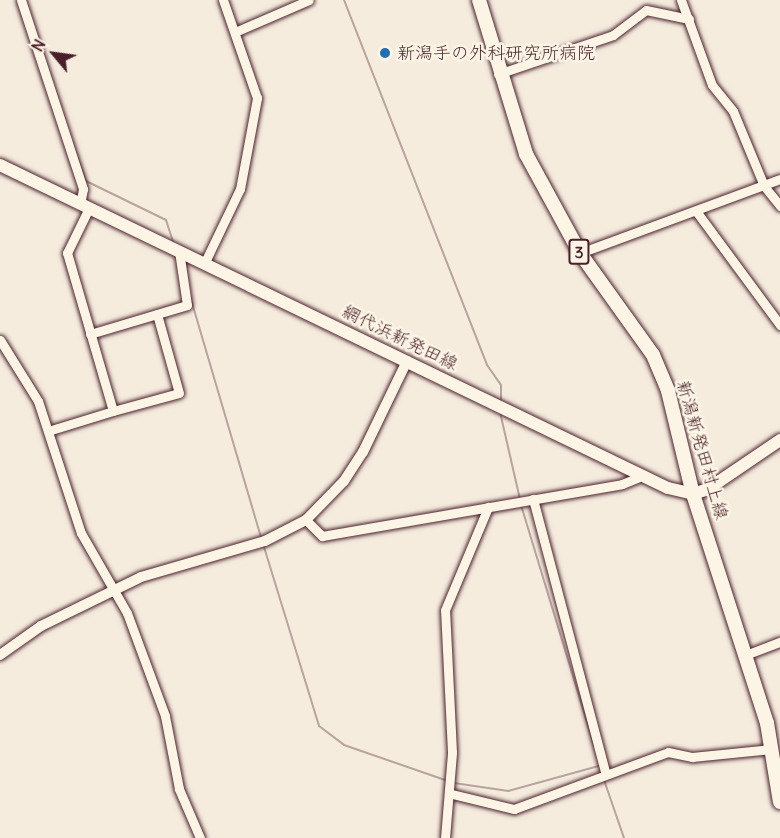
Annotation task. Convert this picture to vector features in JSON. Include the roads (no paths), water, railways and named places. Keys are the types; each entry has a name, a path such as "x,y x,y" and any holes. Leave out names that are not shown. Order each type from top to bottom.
{"main road":[{"name":"新潟新発田村上線","path":"478,0 498,74 526,154 580,253 653,355 668,391 693,494 748,654 772,749 780,802"},
{"name":"網代浜新発田線","path":"0,165 407,361 639,477 693,494"},
{"path":"693,494 780,440"}],"street":[{"path":"21,0 83,189 85,206 67,253 113,411"},
{"path":"204,264 240,189 256,108 237,31 223,0"},
{"path":"237,31 309,0"},
{"path":"681,0 712,85 733,111 764,186 780,206"},
{"path":"498,74 613,34 646,10 689,19"},
{"path":"580,253 780,179"},
{"path":"696,211 780,325"},
{"path":"90,334 189,303 179,251"},
{"path":"48,431 179,393 156,314"},
{"path":"0,340 38,401 81,533 117,587 159,698 179,789 200,838"},
{"path":"0,655 117,587 172,566 265,542 306,520 344,481 363,452 407,361"},
{"path":"306,520 321,536 533,500 639,477"},
{"path":"533,500 605,772"},
{"path":"444,838 452,794 445,610 488,507"},
{"path":"748,654 780,642"},
{"path":"452,794 514,809 605,772 668,752 692,757 772,749"}],"waterway":[{"path":"344,0 487,365 501,385 501,403"},
{"path":"72,142 86,181 166,220 174,245"},
{"path":"190,296 261,538"},
{"path":"500,412 520,499"},
{"path":"521,505 594,746"},
{"path":"264,547 319,726 344,745 448,781"},
{"path":"454,783 508,791 599,766"},
{"path":"603,777 624,838"}],"place":[{"name":"新潟手の外科研究所病院","path":"385,53"}]}
